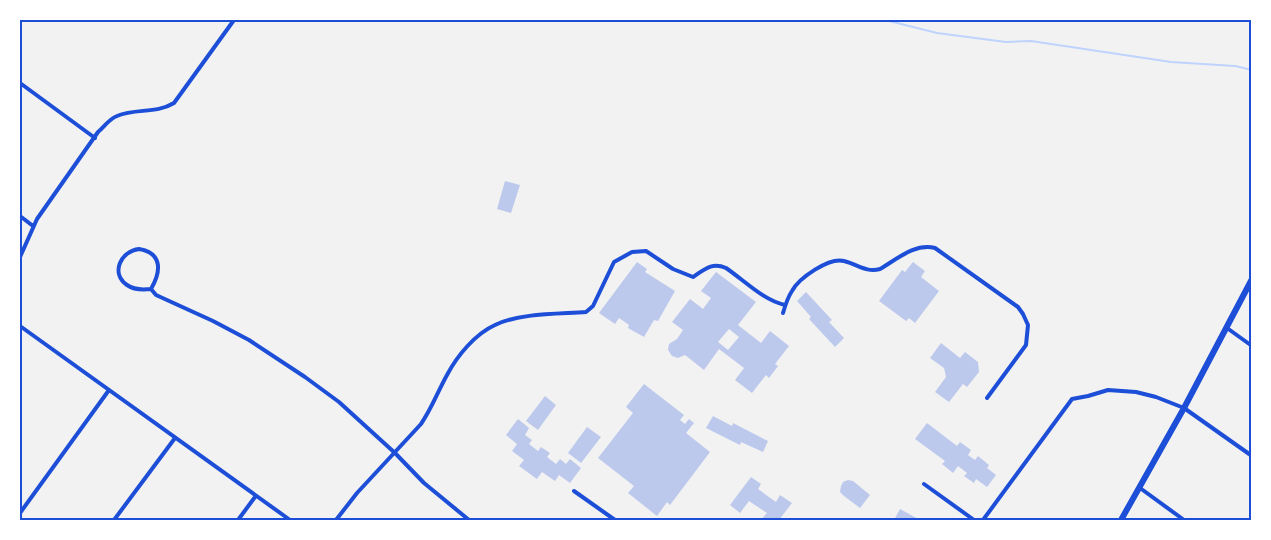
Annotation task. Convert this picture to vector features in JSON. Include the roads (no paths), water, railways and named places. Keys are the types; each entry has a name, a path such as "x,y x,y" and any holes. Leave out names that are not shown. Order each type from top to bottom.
{"main road":[{"path":"1121,520 1184,408 1251,279"}],"street":[{"path":"20,257 33,226 107,123 116,116 166,108 174,103 234,20"},
{"path":"20,83 95,138"},
{"path":"20,216 33,226"},
{"path":"783,313 792,290 806,277 831,262 841,260 874,271 919,247 935,248 1018,307 1028,326 1026,345 987,398"},
{"path":"144,250 152,254 156,260 158,276 151,289 128,286 121,278 120,263 129,251 144,250"},
{"path":"336,520 357,493 428,414 447,374 475,339 495,325 512,319 586,312 593,306 614,262 632,252 646,251 673,269 693,277 715,265 720,265 776,303 785,305"},
{"path":"151,289 156,295 249,340 339,402 424,483 469,520"},
{"path":"20,326 290,520"},
{"path":"1226,327 1251,346"},
{"path":"20,513 109,390"},
{"path":"983,520 1072,399 1108,390 1136,392 1184,408 1251,456"},
{"path":"114,520 175,438"},
{"path":"924,484 974,520"},
{"path":"1140,488 1184,520"},
{"path":"574,491 615,520"},
{"path":"238,520 255,497"}],"waterway":[{"path":"885,20 937,33 1006,42 1031,41 1171,62 1235,66 1252,70"}]}
